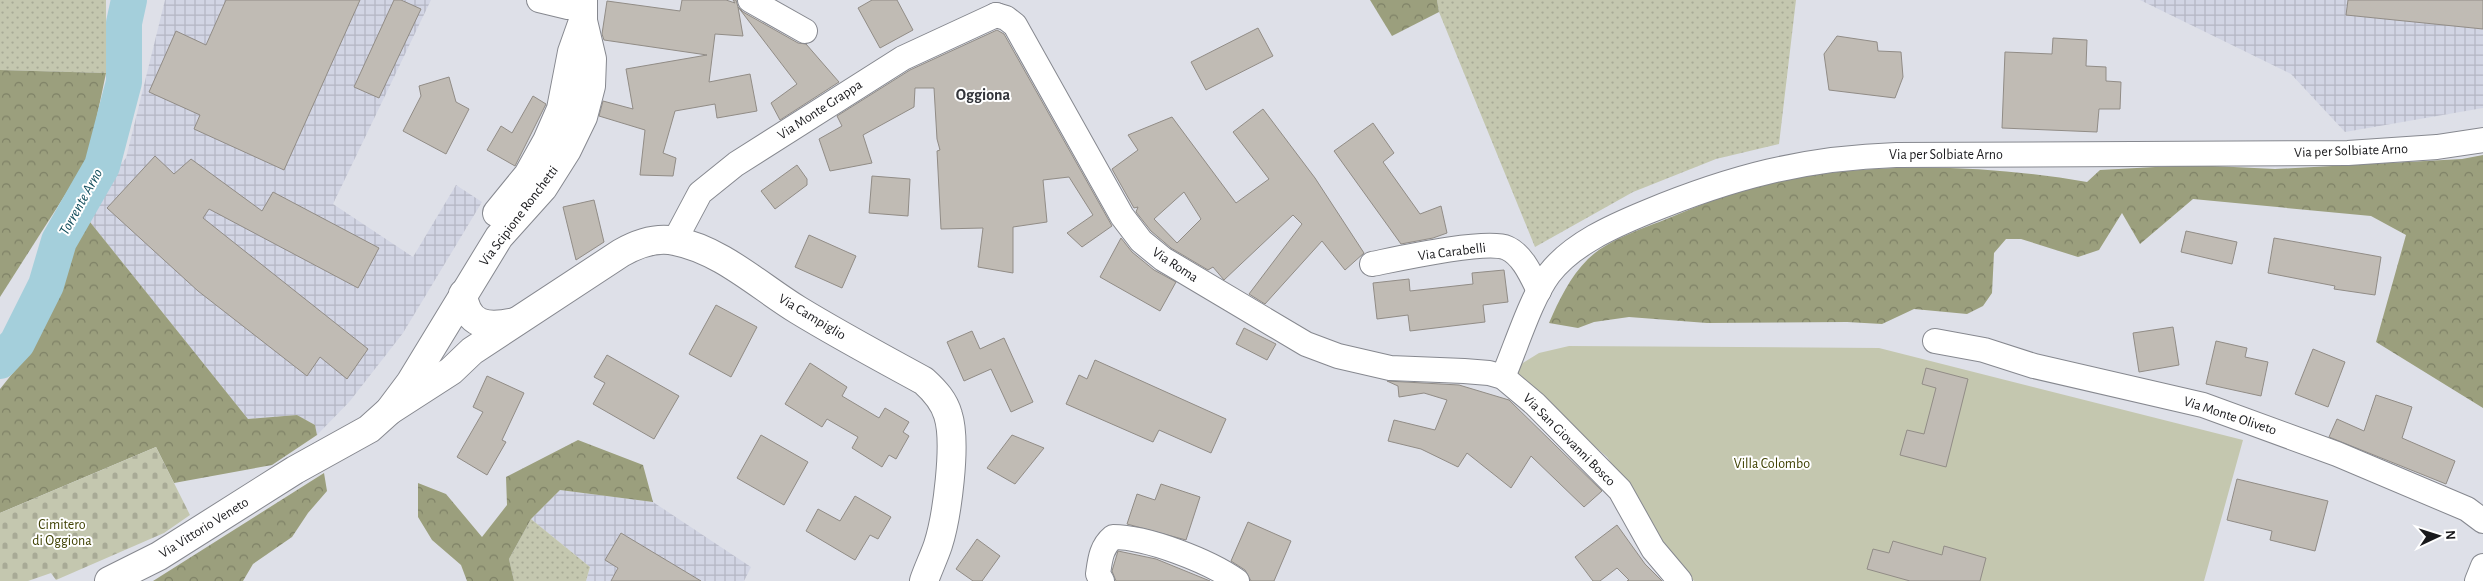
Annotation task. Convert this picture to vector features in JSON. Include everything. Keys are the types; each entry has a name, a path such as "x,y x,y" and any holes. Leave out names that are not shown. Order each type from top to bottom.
{"street":[{"path":"539,0 583,10"},
{"path":"750,0 805,31"},
{"name":"Via Monte Grappa","path":"675,240 700,193 736,164 903,58 995,8"},
{"name":"Via Roma","path":"995,8 1015,25 1122,216 1141,241 1156,253 1306,344 1338,356 1390,368 1489,373 1502,377"},
{"name":"Via Scipione Ronchetti","path":"426,341 463,294 500,237 543,188 567,150 583,116 591,86 592,59 583,10"},
{"name":"Via Scipione Ronchetti","path":"426,341 485,227 528,175 547,141 562,109 572,52 583,10"},
{"name":"Via per Solbiate Arno","path":"1502,377 1539,291 1549,274 1562,259 1604,231 1631,218 1740,177 1815,161 1896,155 2348,153 2437,147 2483,140"},
{"name":"Via Campiglio","path":"389,411 451,371 472,351 515,322 638,244 656,240 675,240 710,252 797,310 924,381 939,395 948,414 952,434 952,454 938,544 924,581"},
{"name":"Via Carabelli","path":"1372,264 1478,246 1507,248 1526,265 1539,291"},
{"name":"Via Campiglio","path":"463,294 465,307 470,317 488,325 498,326 515,322"},
{"path":"426,341 445,350 472,351"},
{"name":"Via Vittorio Veneto","path":"109,581 159,556 296,470 369,429 389,411 426,341"},
{"name":"Via Vittorio Veneto","path":"296,470 375,398 426,341"},
{"name":"Via Monte Oliveto","path":"1935,341 1984,350 2034,366 2203,405 2337,454 2467,509 2483,521"},
{"name":"Via San Giovanni Bosco","path":"1502,377 1535,404 1620,490 1653,549 1680,581"},
{"path":"1102,581 1098,574 1100,556 1105,546 1113,537 1135,538 1219,568 1237,581"},
{"path":"2477,581 2483,566"}],"shaded area":[{"path":"165,0 431,0 333,204 413,257 456,185 482,202 403,333 350,401 317,435 315,425 297,415 248,419 82,212 126,158"},
{"path":"2140,0 2483,0 2483,108 2345,132 2291,74"},
{"path":"560,490 653,502 751,567 744,581 586,581 590,567 531,519"}],"green space":[{"path":"0,0 106,0 106,73 0,70"},
{"path":"1370,0 1437,0 1439,12 1392,36"},
{"path":"1437,0 1796,0 1779,144 1716,159 1633,192 1535,247 1439,12"},
{"path":"0,70 106,73 88,159 0,297"},
{"path":"2483,155 2483,408 2376,342 2406,235 2371,216 2193,199 2140,244 2122,213 2099,250 2078,257 2021,239 2006,239 1994,253 1992,293 1983,306 1967,314 1914,309 1882,324 1847,322 1707,323 1629,317 1594,322 1578,328 1549,323 1570,281 1596,252 1616,240 1711,201 1739,191 1783,180 1859,170 1935,168 2011,172 2087,182 2100,170 2192,165 2275,169 2462,159"},
{"path":"82,212 248,419 297,415 315,425 317,435 272,465 174,483 156,447 0,513 0,389 16,369 57,294"},
{"name":"Villa Colombo","path":"1569,346 1879,348 2243,440 2204,581 1694,581 1664,550 1640,506 1607,457 1522,383 1516,367 1539,353"},
{"path":"578,440 643,465 653,502 560,490 531,519 509,559 514,581 467,581 461,565 432,540 418,517 418,483 446,494 482,537 507,505 506,477"},
{"name":"Cimitero di Oggiona","path":"156,447 190,515 164,533 56,580 51,573 28,581 0,581 0,513"},
{"path":"324,473 327,491 308,513 292,537 253,564 243,581 153,581"},
{"path":"531,519 590,567 586,581 514,581 509,559"}],"building":[{"path":"226,0 360,0 284,170 194,129 200,115 149,92 176,31 206,45"},
{"path":"394,0 401,0 421,9 379,98 354,87"},
{"path":"682,0 726,0 735,3 733,0 736,0 743,36 715,34 709,82 750,74 757,111 717,118 715,104 675,111 663,153 676,158 673,176 640,175 645,130 599,116 603,101 633,109 626,69 707,55 604,40 602,34 607,1 680,11"},
{"path":"872,0 897,0 913,30 880,48 858,8"},
{"path":"2348,0 2483,0 2483,29 2346,15"},
{"path":"738,7 743,12 798,43 806,44 839,82 780,120 771,103 797,84"},
{"path":"1258,28 1273,56 1206,90 1191,62"},
{"path":"997,30 1004,34 1112,226 1082,247 1067,233 1093,215 1069,177 1043,180 1047,222 1013,227 1013,273 978,267 983,228 941,229 937,151 940,150 937,139 934,88 915,88 914,107 863,135 872,163 830,171 819,139 842,126 837,116 910,70"},
{"path":"1837,36 1877,42 1878,51 1901,52 1903,77 1895,98 1829,90 1824,54"},
{"path":"2053,38 2087,40 2086,66 2106,67 2106,81 2121,82 2120,109 2099,109 2097,132 2002,128 2005,52 2052,54"},
{"path":"449,77 456,102 469,109 446,154 403,131 421,96 419,86"},
{"path":"533,96 546,104 515,166 487,150 501,126 512,133"},
{"path":"1263,109 1315,178 1364,253 1345,270 1322,241 1265,304 1249,294 1302,224 1293,215 1224,280 1213,267 1208,270 1171,248 1151,231 1136,212 1138,207 1134,208 1112,169 1138,150 1128,135 1172,117 1236,203 1269,179 1233,132","holes":["1184,192 1201,219 1177,243 1154,219"]},
{"path":"1373,123 1394,153 1383,162 1420,214 1441,206 1447,233 1433,238 1401,244 1334,151"},
{"path":"155,156 174,174 191,159 262,211 273,192 379,248 358,288 209,209 203,218 368,349 347,379 320,357 307,376 198,291 107,208"},
{"path":"797,165 807,179 807,185 775,209 761,191"},
{"path":"872,176 910,179 908,216 869,213"},
{"path":"594,200 604,242 576,260 563,207"},
{"path":"2186,231 2237,242 2232,264 2181,252"},
{"path":"809,235 856,256 842,288 795,267"},
{"path":"1121,238 1132,252 1154,270 1176,282 1160,311 1100,277"},
{"path":"2274,238 2381,257 2375,295 2334,289 2335,286 2268,273"},
{"path":"1504,270 1508,302 1483,305 1485,322 1410,331 1408,315 1377,319 1373,283 1409,279 1410,291 1473,284 1472,273"},
{"path":"716,305 757,327 731,377 689,354"},
{"path":"2173,327 2179,365 2139,372 2133,333"},
{"path":"1244,328 1276,344 1267,360 1236,344"},
{"path":"972,331 980,349 1004,338 1033,402 1011,412 991,369 964,381 947,342"},
{"path":"2216,341 2247,348 2245,357 2268,362 2261,396 2206,384"},
{"path":"2313,349 2345,362 2328,407 2295,394"},
{"path":"607,355 679,396 654,439 593,404 605,383 594,377"},
{"path":"1095,360 1226,419 1211,453 1159,430 1153,442 1066,404 1079,375 1087,379"},
{"path":"810,363 847,387 842,396 879,418 885,408 909,422 903,432 909,436 896,459 889,455 882,467 852,448 858,437 827,419 822,427 785,404"},
{"path":"1926,368 1968,379 1946,467 1900,455 1907,430 1924,434 1936,388 1922,384"},
{"path":"487,376 524,393 502,440 506,442 487,475 457,457 483,412 473,407"},
{"path":"1387,381 1459,385 1509,400 1602,491 1584,507 1531,456 1511,488 1467,453 1458,467 1421,449 1388,441 1394,420 1435,430 1447,400 1424,393 1399,397 1398,386"},
{"path":"2376,395 2412,407 2402,438 2455,461 2446,484 2329,437 2337,419 2364,431"},
{"path":"761,435 808,462 784,505 737,478"},
{"path":"1012,435 1044,448 1015,484 987,468"},
{"path":"2237,479 2328,501 2315,551 2270,540 2272,531 2227,520"},
{"path":"1161,484 1200,497 1186,540 1127,524 1137,494 1155,500"},
{"path":"855,496 891,517 878,539 870,535 855,560 806,531 818,509 840,521"},
{"path":"1248,522 1291,541 1274,581 1251,581 1245,570 1231,561"},
{"path":"1617,525 1645,564 1662,581 1627,581 1629,580 1617,568 1600,581 1593,581 1575,557"},
{"path":"621,533 701,581 611,581 618,568 605,560"},
{"path":"977,539 1000,556 982,581 973,581 956,569"},
{"path":"1893,541 1942,555 1944,546 1986,558 1980,581 1910,581 1867,569 1873,549 1889,553"},
{"path":"1118,551 1156,559 1210,581 1116,581 1112,571"}],"waterway":[{"name":"Torrente Arno","path":"0,361 17,343 46,285 59,241 102,166 124,82 124,23 129,0"}],"district":[{"name":"Oggiona","path":"983,95"}]}
